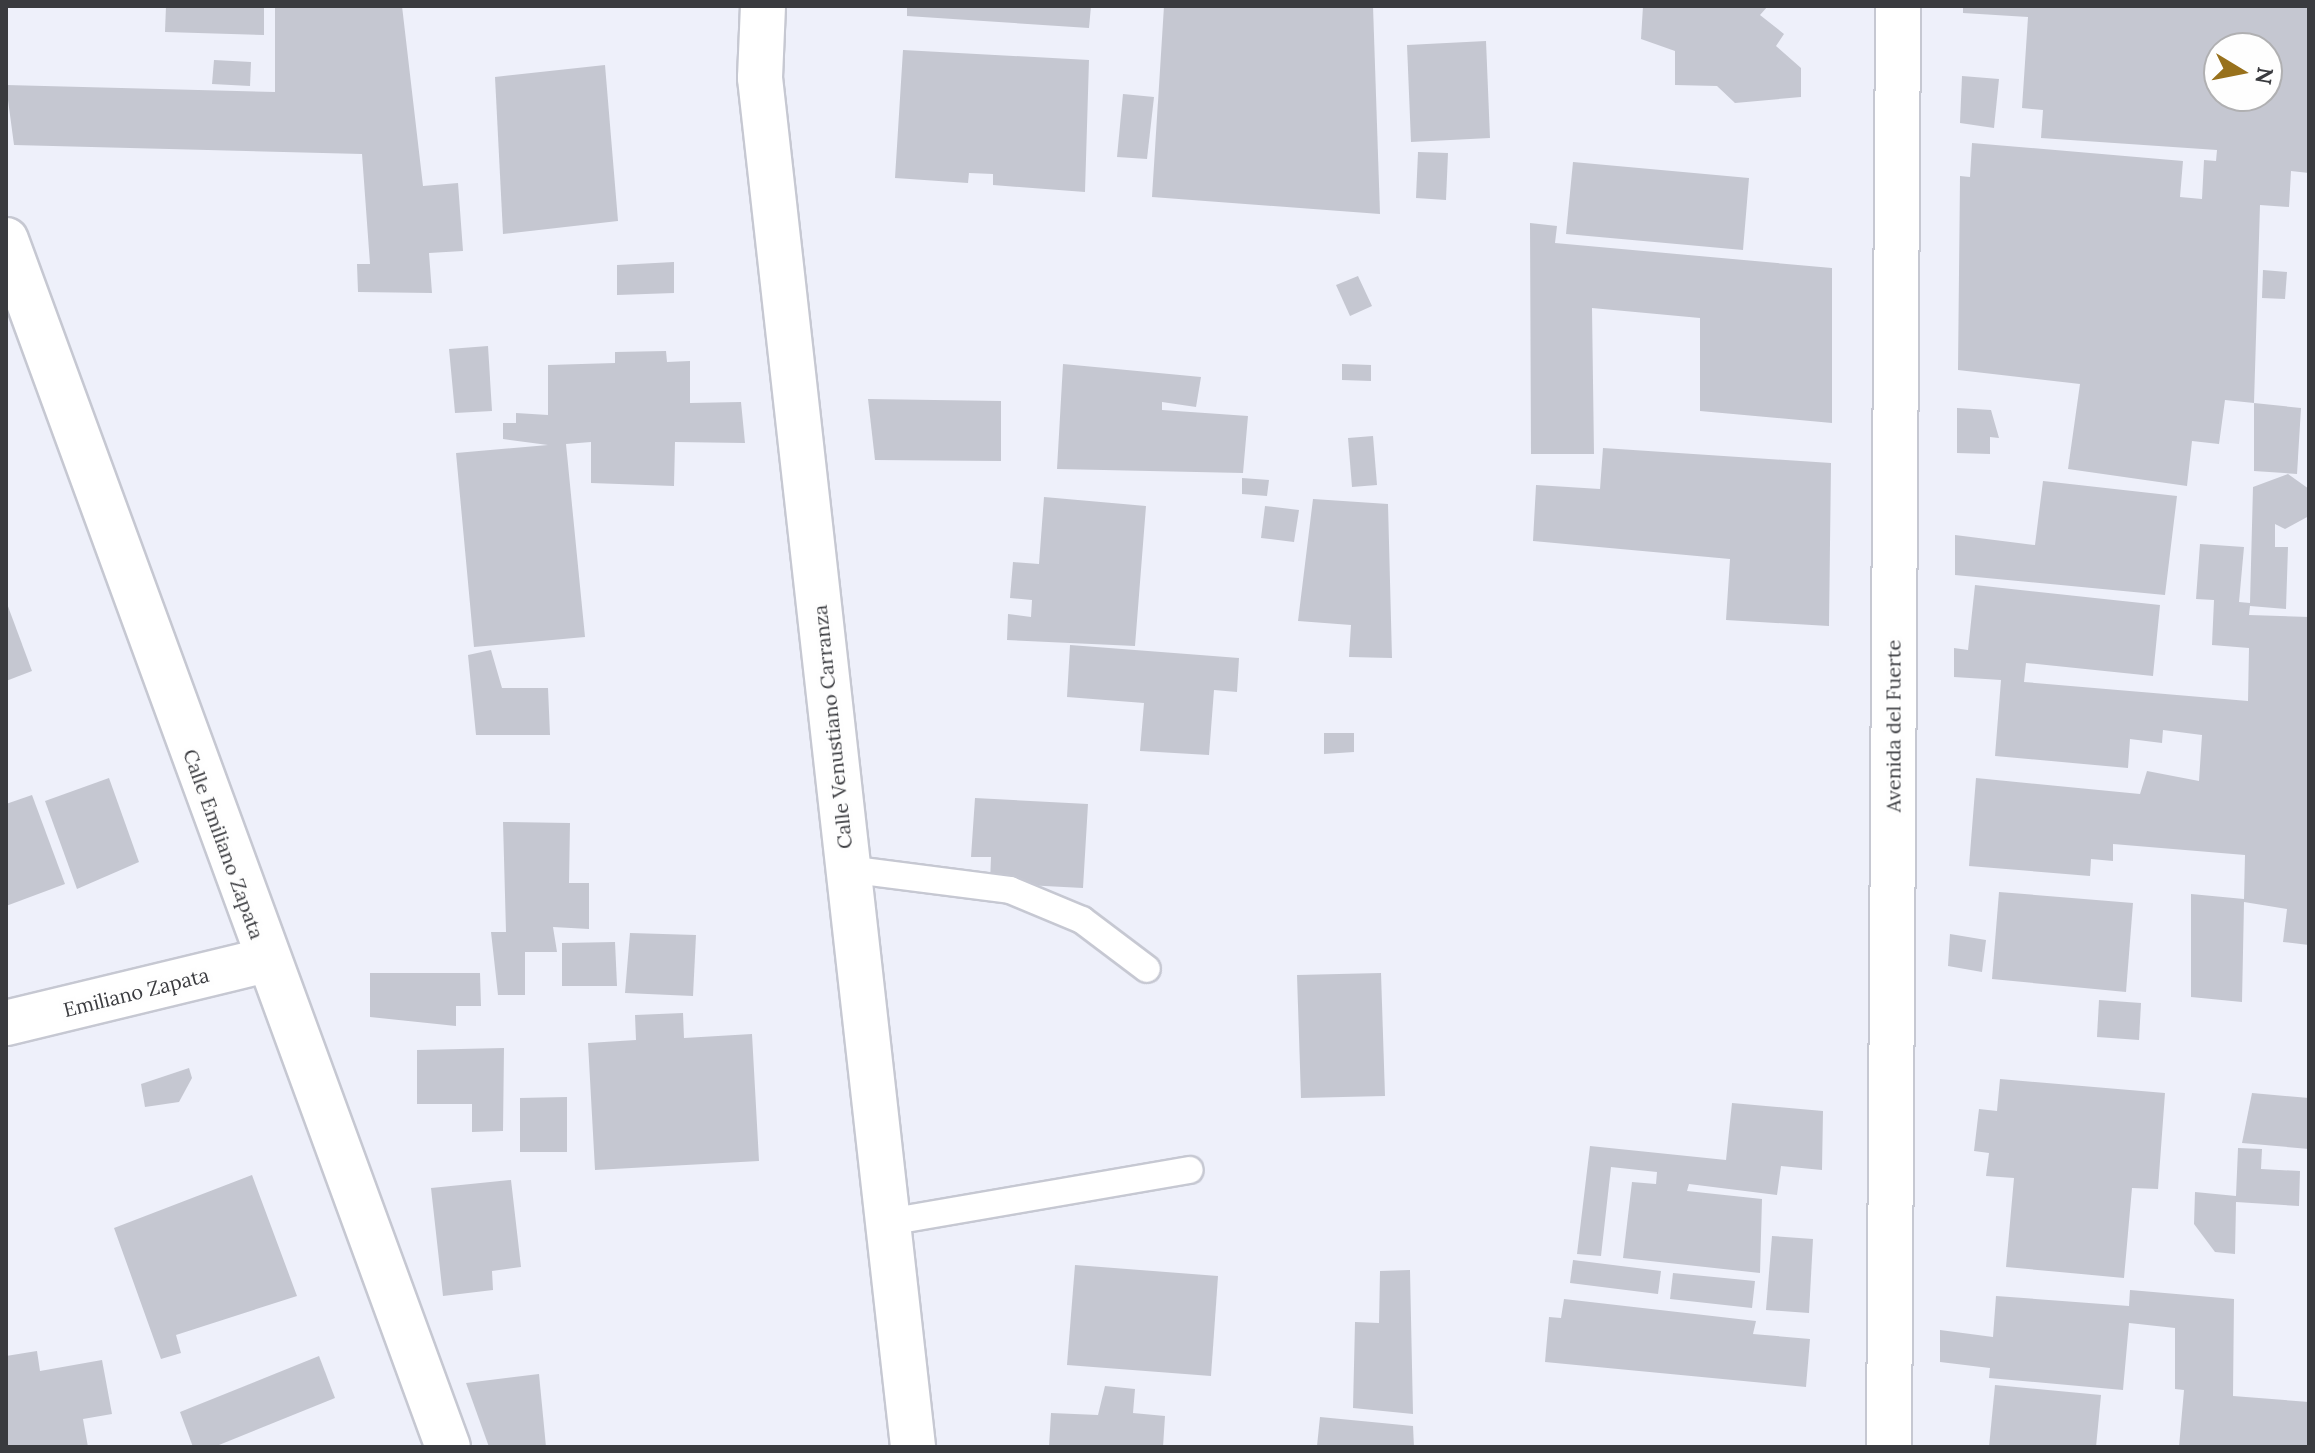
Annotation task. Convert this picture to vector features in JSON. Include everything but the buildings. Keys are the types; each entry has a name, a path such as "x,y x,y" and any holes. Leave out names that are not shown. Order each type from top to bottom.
{"street":[{"name":"Calle Venustiano Carranza","path":"763,6 760,78 913,1447"},
{"name":"Avenida del Fuerte","path":"1889,1447 1898,6"},
{"name":"Calle Emiliano Zapata","path":"6,240 266,960 448,1447"},
{"name":"Emiliano Zapata","path":"6,1023 266,960"}],"lane":[{"path":"847,869 1010,890 1082,920 1147,969"},
{"path":"888,1222 1190,1170"}]}
